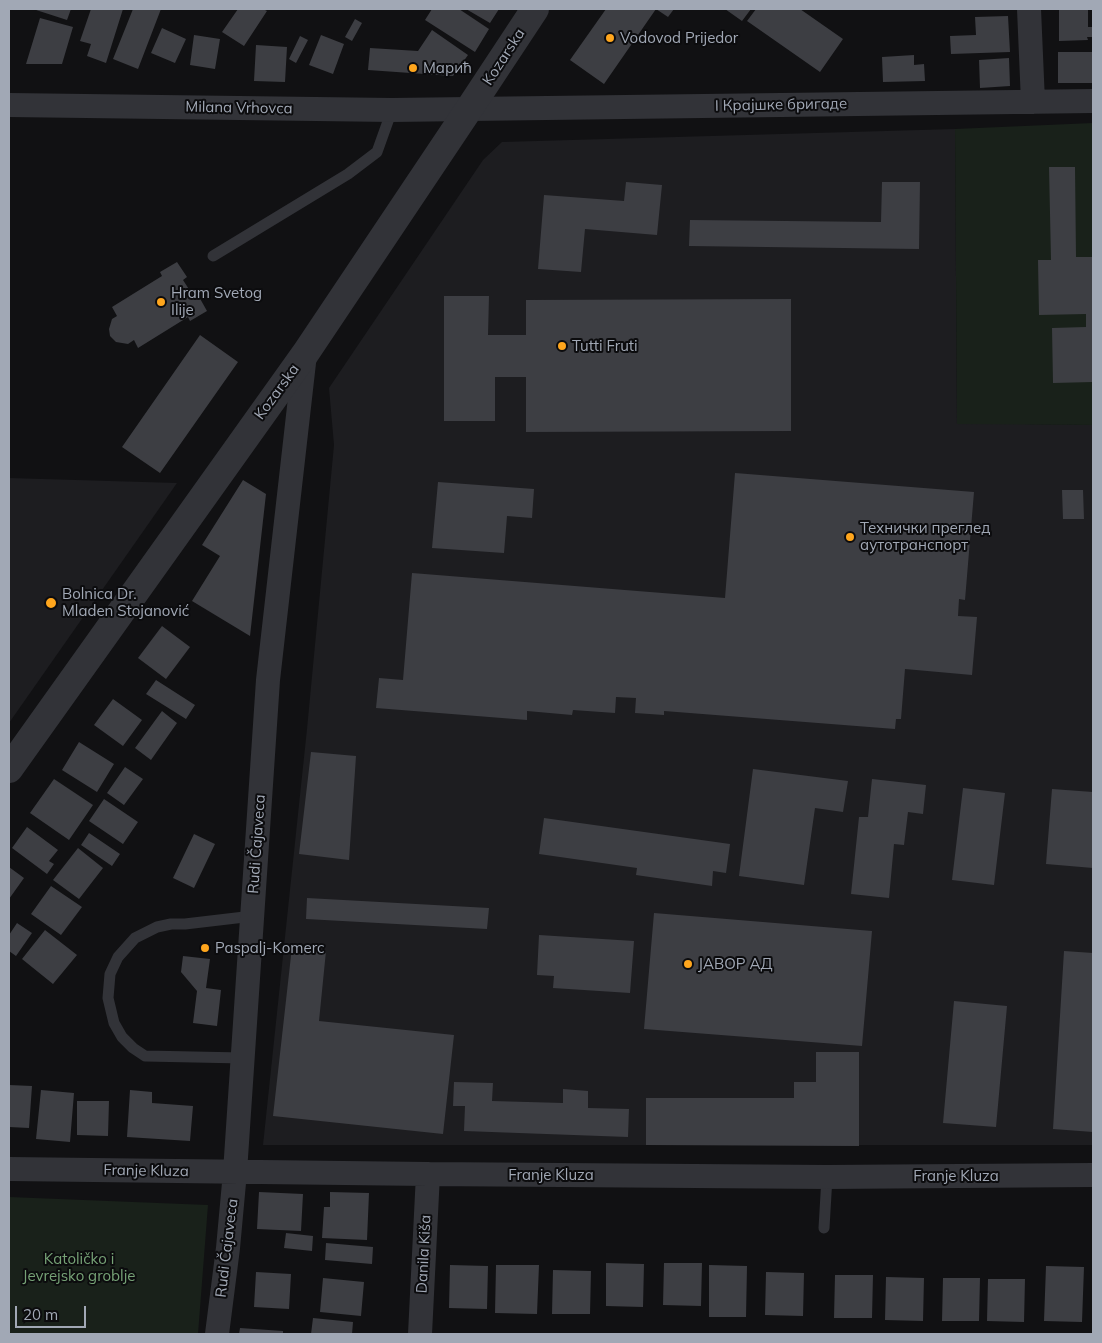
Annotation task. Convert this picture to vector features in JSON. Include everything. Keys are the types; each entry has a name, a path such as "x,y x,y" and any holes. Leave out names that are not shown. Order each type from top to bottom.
{"street":[{"name":"Kozarska","path":"9,768 305,354 535,9"},
{"path":"1029,9 1034,102"},
{"name":"I Крајшке бригаде","path":"469,110 1093,101"},
{"name":"Milana Vrhovca","path":"9,105 469,110"},
{"name":"Rudi Čajaveca","path":"217,1334 235,1172 268,680 305,354"},
{"name":"Franje Kluza","path":"9,1170 826,1177 1093,1175"},
{"name":"Danila Kiša","path":"420,1334 428,1174"}],"lane":[{"path":"213,256 348,174 377,152 392,110"},
{"path":"243,1058 145,1056 122,1037 114,1022 108,998 110,974 118,957 135,938 157,927 171,924 253,916"},
{"path":"824,1228 826,1177"}],"shaded area":[{"path":"955,129 957,423 1093,425 1093,1145 263,1145 307,729 334,445 329,388 483,160 502,142"},
{"name":"Bolnica Dr. Mladen Stojanović","path":"9,478 177,483 9,723"}],"green space":[{"path":"1093,123 1093,425 957,424 955,129"},
{"name":"Katoličko i Jevrejsko groblje","path":"9,1197 208,1205 198,1334 9,1334"}],"building":[{"path":"33,9 71,9 67,20"},
{"path":"91,9 123,9 106,63 87,56 91,44 80,41"},
{"path":"133,9 161,9 138,69 113,59"},
{"path":"238,9 263,9 267,11 244,46 222,32"},
{"path":"432,9 459,9 489,29 475,52 425,20"},
{"path":"466,9 499,9 490,23"},
{"name":"Vodovod Prijedor","path":"606,9 656,9 604,84 570,60"},
{"path":"656,9 674,9 668,17"},
{"name":"Vodovod Prijedor","path":"725,9 751,9 742,21"},
{"path":"756,9 800,9 843,39 820,72 747,21"},
{"path":"1059,9 1088,9 1088,27 1093,27 1093,37 1087,37 1088,40 1059,41"},
{"path":"1008,16 1010,52 951,54 950,36 976,35 975,17"},
{"path":"40,18 73,27 62,64 26,64"},
{"path":"355,19 362,23 352,41 345,37"},
{"path":"162,28 186,39 175,63 151,53"},
{"path":"432,30 468,55 453,76 368,70 370,48 418,51"},
{"path":"194,35 220,39 215,69 190,65"},
{"path":"321,35 344,44 333,74 309,65"},
{"path":"300,36 308,40 296,63 289,59"},
{"path":"256,45 287,47 285,82 254,81"},
{"path":"1058,52 1093,52 1093,83 1058,83"},
{"path":"914,55 914,65 924,64 925,81 883,82 882,57"},
{"path":"1009,58 1010,86 980,88 979,60"},
{"path":"1049,167 1075,167 1076,257 1093,257 1093,382 1053,383 1052,328 1086,327 1086,314 1039,315 1038,260 1051,260"},
{"path":"626,182 662,185 657,235 585,229 581,272 538,269 544,195 624,201"},
{"path":"882,182 920,182 919,249 689,246 690,220 881,222"},
{"name":"Hram Svetog Ilije","path":"177,262 187,277 183,280 194,297 198,295 207,311 190,321 188,317 138,348 134,340 128,344 116,342 110,336 109,329 112,319 117,316 112,307 162,276 160,272"},
{"path":"444,296 489,296 488,335 526,335 526,300 791,299 791,431 526,432 526,377 495,377 495,421 444,421"},
{"path":"200,335 238,362 160,473 122,447"},
{"path":"735,473 974,492 965,600 959,599 958,616 977,617 972,675 905,669 901,719 896,719 895,729 664,711 664,715 635,713 636,698 616,697 615,713 573,710 572,715 527,711 527,720 376,708 379,678 403,680 412,573 725,598"},
{"path":"243,480 266,494 250,636 192,601 220,556 202,545"},
{"path":"438,482 534,489 532,518 507,516 504,553 432,548"},
{"path":"1062,490 1083,490 1084,519 1063,519"},
{"path":"162,626 190,647 166,679 138,658"},
{"path":"156,680 195,705 186,719 146,694"},
{"path":"113,699 142,720 123,746 94,725"},
{"path":"162,711 177,723 151,760 135,748"},
{"path":"79,742 114,764 97,792 62,770"},
{"path":"311,752 356,756 349,860 299,854"},
{"path":"125,767 143,779 124,805 107,793"},
{"path":"753,769 848,781 843,812 815,808 804,885 739,876"},
{"path":"54,779 93,805 69,840 30,813"},
{"path":"872,779 926,785 923,814 908,812 904,845 894,844 889,898 851,894 859,817 868,817"},
{"path":"963,788 1005,793 994,885 952,880"},
{"path":"1052,789 1093,792 1093,868 1046,864"},
{"path":"104,799 138,822 123,844 89,821"},
{"path":"544,818 730,844 726,873 713,871 712,886 636,875 637,868 539,854"},
{"path":"27,827 58,850 49,861 54,864 47,874 12,848"},
{"path":"89,833 120,854 112,866 81,845"},
{"path":"194,834 215,844 194,888 173,878"},
{"path":"78,848 103,868 79,899 53,880"},
{"path":"9,867 24,878 9,899"},
{"path":"51,886 82,907 61,935 31,914"},
{"path":"307,898 489,908 487,929 306,919"},
{"path":"654,913 872,931 862,1046 644,1029"},
{"path":"17,923 32,933 16,956 9,951 9,935"},
{"path":"45,930 77,955 53,984 22,959"},
{"path":"539,935 634,941 630,993 553,988 554,976 537,975"},
{"path":"292,947 326,951 319,1021 454,1035 443,1134 273,1116"},
{"path":"1064,951 1093,953 1093,1132 1053,1129"},
{"path":"183,956 210,959 206,988 221,990 217,1026 193,1023 197,991 181,972"},
{"path":"954,1001 1007,1006 996,1127 943,1123"},
{"path":"816,1052 859,1052 859,1146 646,1145 646,1098 794,1098 794,1082 816,1082"},
{"path":"454,1082 493,1083 492,1101 563,1103 563,1089 588,1091 588,1108 629,1109 628,1137 464,1131 465,1106 453,1106"},
{"path":"9,1085 32,1086 29,1128 9,1127"},
{"path":"41,1090 74,1093 70,1142 36,1139"},
{"path":"130,1090 152,1092 152,1103 193,1106 190,1141 127,1137"},
{"path":"77,1101 109,1101 108,1136 77,1135"},
{"path":"259,1192 303,1194 301,1231 257,1229"},
{"path":"330,1192 369,1193 367,1240 322,1238 324,1207 330,1207"},
{"path":"286,1233 313,1236 312,1251 284,1248"},
{"path":"326,1243 373,1247 372,1264 325,1260"},
{"path":"606,1263 644,1264 643,1307 606,1306"},
{"path":"664,1263 702,1263 701,1306 663,1305"},
{"path":"450,1265 488,1266 487,1309 449,1308"},
{"path":"496,1265 539,1265 537,1314 495,1313"},
{"path":"709,1265 747,1266 746,1317 709,1317"},
{"path":"1046,1266 1084,1267 1082,1322 1044,1321"},
{"path":"553,1270 591,1271 590,1314 552,1314"},
{"path":"256,1272 291,1274 289,1309 254,1307"},
{"path":"766,1272 804,1273 803,1316 765,1315"},
{"path":"835,1275 873,1275 872,1318 834,1318"},
{"path":"886,1277 924,1278 923,1321 885,1320"},
{"path":"323,1278 364,1282 361,1316 320,1312"},
{"path":"943,1278 980,1278 979,1321 942,1321"},
{"path":"988,1279 1025,1279 1024,1322 987,1321"},
{"path":"313,1318 353,1322 352,1334 311,1334"},
{"path":"240,1328 283,1331 283,1334 239,1334"}],"place":[{"name":"Vodovod Prijedor","path":"610,38"},
{"name":"Марић","path":"413,68"},
{"name":"Hram Svetog Ilije","path":"161,302"},
{"name":"Tutti Fruti","path":"562,346"},
{"name":"Технички преглед аутотранспорт","path":"850,537"},
{"name":"Bolnica Dr. Mladen Stojanović","path":"51,603"},
{"name":"Paspalj-Komerc","path":"205,948"},
{"name":"ЈАВОР АД","path":"688,964"}]}
